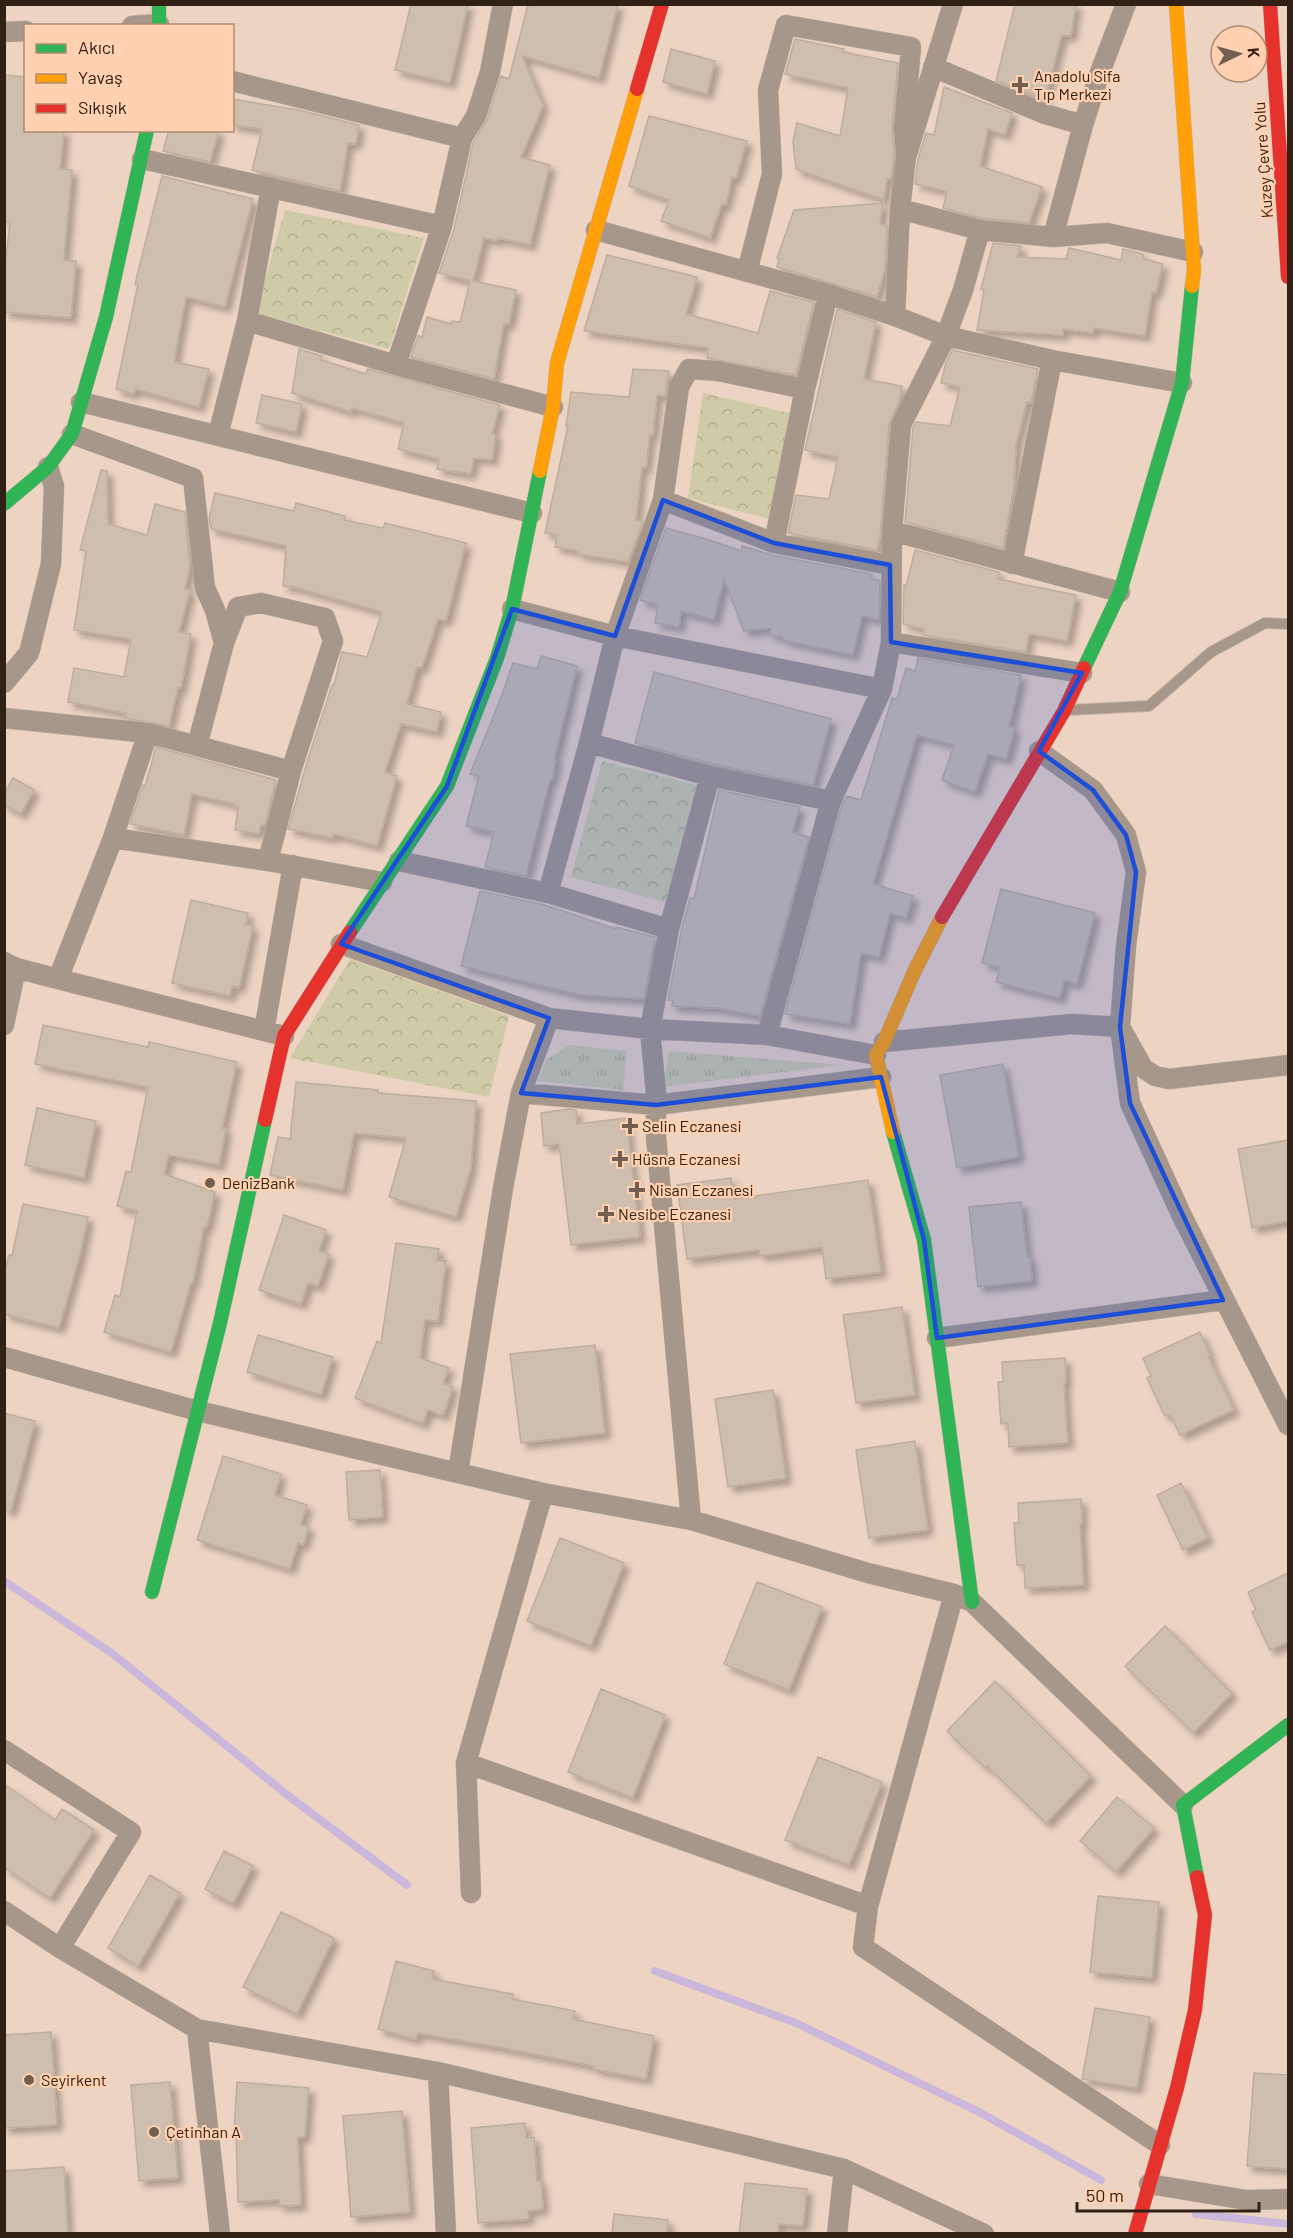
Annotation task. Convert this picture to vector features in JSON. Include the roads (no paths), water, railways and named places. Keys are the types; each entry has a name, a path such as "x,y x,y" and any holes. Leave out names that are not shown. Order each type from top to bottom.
{"street":[{"path":"396,365 442,226 462,138 476,116 490,72 503,4"},
{"path":"152,1592 220,1323 284,1036 341,944 382,882 399,861 447,786 497,658 512,609 532,513 553,407 557,363 662,4"},
{"path":"895,316 900,209 906,157 953,4"},
{"path":"1053,237 1083,125 1126,4"},
{"path":"1160,2145 863,1947 868,1906 963,1598 937,1338 924,1240 896,1148 881,1077 880,1049 914,972 953,896 1064,711 1120,592 1182,383 1194,270 1176,4"},
{"name":"Kuzey Çevre Yolu","path":"1270,4 1288,277"},
{"path":"139,24 159,18"},
{"path":"747,272 772,174 768,90 786,25 911,46 904,128 906,157"},
{"path":"4,32 24,31"},
{"path":"933,67 1045,114 1083,125"},
{"path":"234,81 462,138"},
{"path":"4,504 48,467 72,434 106,317 147,132"},
{"path":"142,159 442,226"},
{"path":"218,435 247,321 271,187"},
{"path":"900,209 980,230 1053,237 1107,233 1193,252"},
{"path":"596,230 828,294 946,336 1052,360 1182,383"},
{"path":"767,1035 831,801 882,689 891,642 890,565 901,425 946,336 963,290 980,230"},
{"path":"774,543 805,389 828,294"},
{"path":"247,321 396,365 553,407"},
{"path":"1012,564 1052,360"},
{"path":"548,893 590,743 615,636 663,500 679,387 689,369 718,371 805,389"},
{"path":"81,402 532,513"},
{"path":"72,434 193,478 205,588 215,610 224,643"},
{"path":"4,683 29,653 51,564 54,486 48,467"},
{"path":"663,500 774,543 890,565"},
{"path":"892,531 1120,592"},
{"path":"197,746 224,643 238,608 261,603 325,618 333,641 291,771 268,861"},
{"path":"512,609 615,636 882,689"},
{"path":"891,642 1082,673"},
{"path":"4,718 148,733 291,771"},
{"path":"58,979 113,838 148,733"},
{"path":"590,743 710,776 831,801"},
{"path":"1039,751 1093,790 1126,835 1136,872 1126,946 1120,1027 1130,1103 1223,1300 1288,1425"},
{"path":"691,1520 656,1137 650,1029 669,929 710,776"},
{"path":"113,838 293,865 382,882"},
{"path":"399,861 548,893 669,929"},
{"path":"264,1031 293,865"},
{"path":"341,944 549,1018 650,1029 767,1035 880,1049 1072,1024 1120,1027"},
{"path":"4,1025 10,965 284,1036"},
{"path":"458,1473 503,1188 521,1092 549,1018"},
{"path":"1120,1027 1143,1068 1155,1076 1169,1079 1288,1065"},
{"path":"521,1092 656,1105 881,1077"},
{"path":"937,1338 1223,1300"},
{"path":"4,1357 198,1411 458,1473 543,1493 691,1520 868,1573 963,1598 1183,1805 1205,1915 1195,2010 1177,2088 1135,2234"},
{"path":"471,1893 466,1762 543,1493"},
{"path":"1183,1805 1288,1725"},
{"path":"4,1750 131,1832 60,1948"},
{"path":"466,1762 868,1906"},
{"path":"4,1911 60,1948 197,2029 438,2072 844,2169 984,2234"},
{"path":"197,2029 220,2234"},
{"path":"438,2072 447,2234"},
{"path":"837,2234 844,2169"},
{"path":"1149,2184 1246,2200 1288,2199"}],"lane":[{"path":"1064,711 1149,706 1211,652 1265,622 1288,624"}],"waterway":[{"path":"4,1581 113,1654 286,1794 407,1885"},
{"path":"655,1971 796,2023 979,2112 1101,2180"},
{"path":"1196,2214 1288,2224"}],"place":[{"name":"Anadolu Sifa Tıp Merkezi","path":"1020,85"},
{"name":"Selin Eczanesi","path":"630,1126"},
{"name":"Hüsna Eczanesi","path":"620,1159"},
{"name":"DenizBank","path":"210,1183"},
{"name":"Nisan Eczanesi","path":"637,1190"},
{"name":"Nesibe Eczanesi","path":"606,1214"},
{"name":"Seyirkent","path":"29,2080"},
{"name":"Çetinhan A","path":"154,2132"}]}
